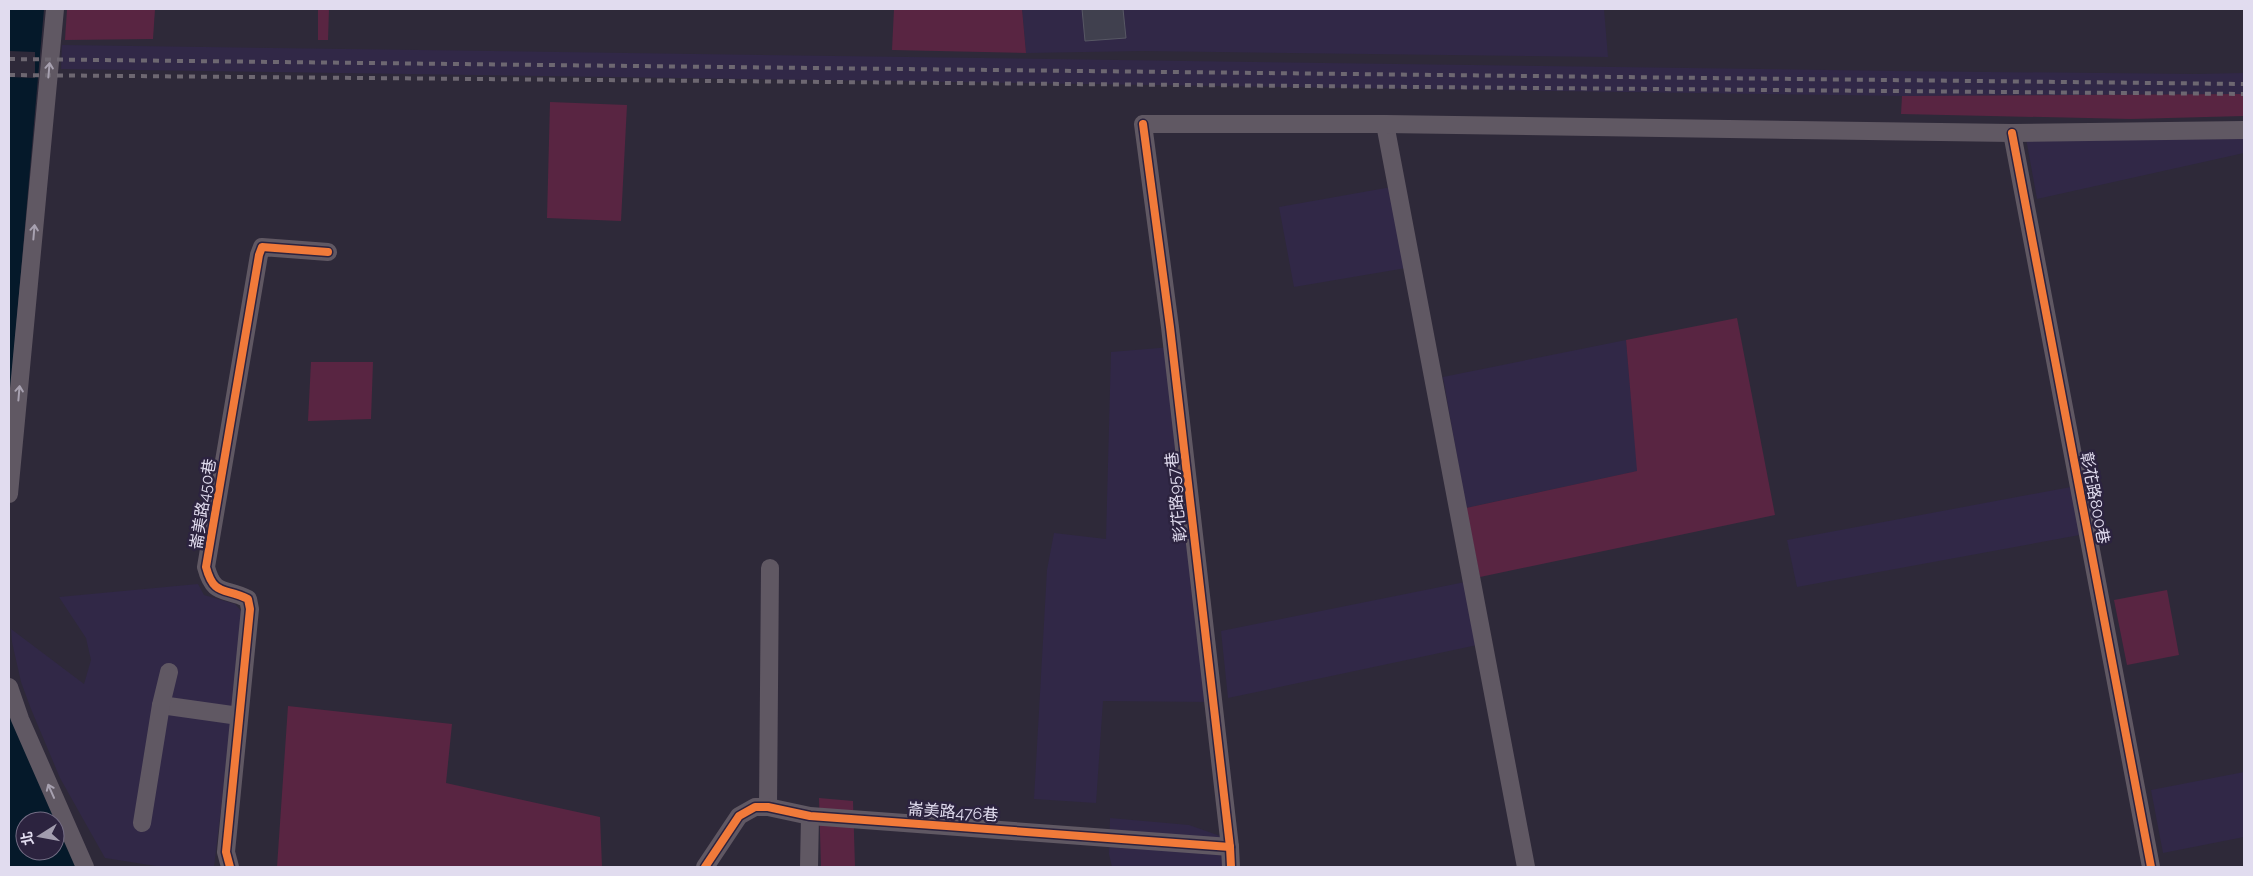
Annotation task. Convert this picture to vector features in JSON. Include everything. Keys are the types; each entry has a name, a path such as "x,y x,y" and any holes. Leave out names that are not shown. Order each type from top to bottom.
{"street":[{"path":"9,494 55,9"},
{"name":"彰花路957巷","path":"1231,867 1170,327 1143,124 1384,124"},
{"path":"1526,867 1384,124 2012,134 2244,130"},
{"name":"彰花路800巷","path":"2012,134 2151,867"},
{"name":"崙美路450巷","path":"230,867 226,852 250,609 248,599 215,588 206,567 259,255 262,247 328,252"},
{"path":"768,807 770,568"},
{"path":"142,823 169,672"},
{"path":"9,687 20,719 85,867"},
{"path":"162,705 239,716"},
{"name":"崙美路476巷","path":"705,867 739,816 755,807 768,807 810,816 1230,846"},
{"path":"808,867 810,816"}],"shaded area":[{"path":"67,9 155,9 153,39 65,40"},
{"path":"318,9 329,9 328,40 318,40"},
{"path":"894,9 1022,9 1026,53 892,50"},
{"path":"1022,9 1604,9 1608,57 1143,51 1026,53"},
{"path":"62,45 1895,71 2244,73 2244,94 1902,96 61,69"},
{"path":"2244,94 2244,116 2131,119 1901,114 1902,96"},
{"path":"550,102 627,105 621,221 547,218"},
{"path":"2244,132 2244,153 2037,199 2025,133"},
{"path":"1397,186 1412,267 1294,287 1279,207"},
{"path":"1737,318 1775,515 1480,577 1466,508 1637,471 1626,340"},
{"path":"1626,340 1638,471 1466,508 1443,377"},
{"path":"1171,347 1212,702 1103,701 1096,803 1034,799 1047,570 1054,533 1106,539 1111,352"},
{"path":"311,362 373,362 371,419 308,421"},
{"path":"2076,486 2085,534 1797,587 1787,540"},
{"path":"1470,581 1482,644 1228,698 1221,631"},
{"path":"198,584 204,595 235,604 241,611 243,627 214,867 162,867 105,858 60,778 31,709 21,682 11,629 84,684 91,660 86,638 59,597"},
{"path":"2167,590 2179,655 2127,665 2114,600"},
{"path":"288,706 452,724 446,783 600,817 602,867 277,867"},
{"path":"2244,772 2244,837 2163,853 2151,790"},
{"path":"819,798 853,801 855,867 821,867"},
{"path":"1110,818 1189,825 1223,837 1224,867 1112,867 1109,854"}],"water":[{"path":"9,9 44,9 9,408"},
{"path":"9,695 56,811 15,811 15,861 65,861 65,833 79,867 9,867"}],"pier":[{"path":"9,51 35,52 35,78 9,77"}],"building":[{"path":"1082,9 1123,9 1126,38 1085,41"}],"railway":[{"path":"9,59 2244,84"},
{"path":"9,75 2244,94"}],"cycle path":[{"path":"1143,124 1170,327 1231,867"},
{"path":"2012,133 2151,867"},
{"path":"230,867 226,852 250,609 248,599 217,587 209,576 206,567 259,255 262,247 328,252"},
{"path":"705,867 739,816 755,807 768,807 810,816 1230,847"}]}
